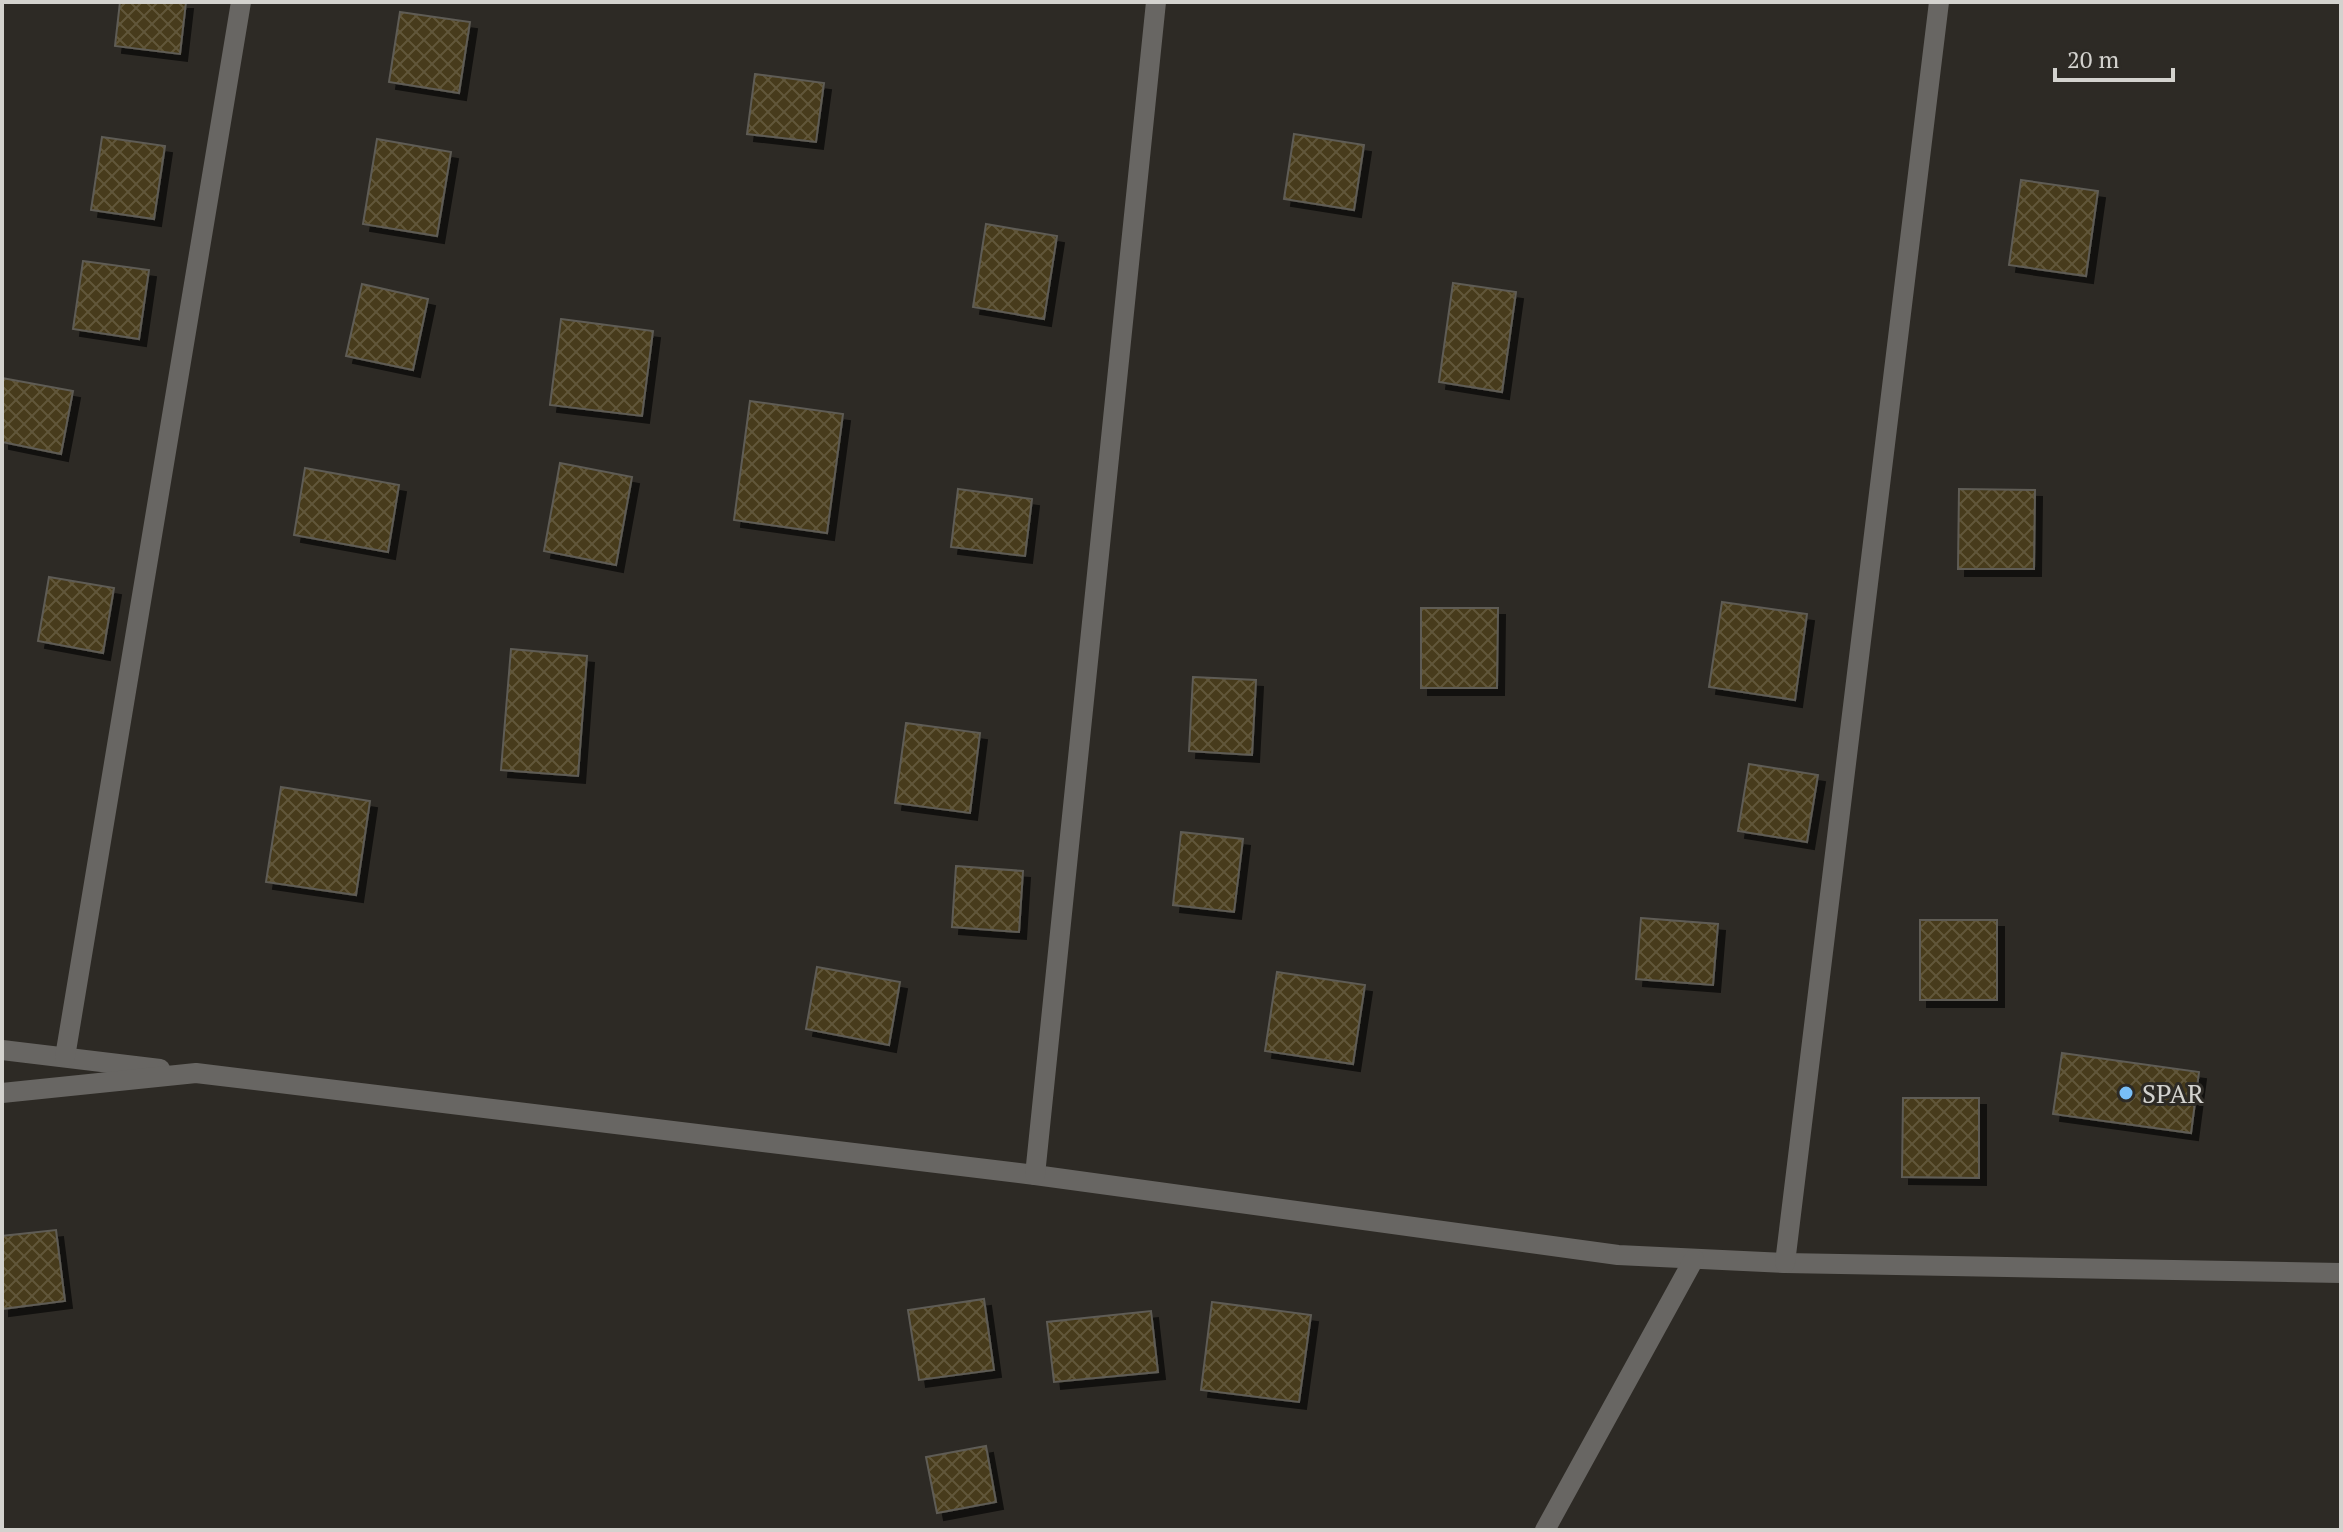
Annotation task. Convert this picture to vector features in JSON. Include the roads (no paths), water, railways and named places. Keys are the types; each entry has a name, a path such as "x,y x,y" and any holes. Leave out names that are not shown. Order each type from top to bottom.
{"street":[{"path":"65,1057 241,2"},
{"path":"1035,1175 1156,2"},
{"path":"1785,1263 1939,2"},
{"path":"2,1050 1035,1175 1618,1255 1785,1263 2341,1273"},
{"path":"2,1093 196,1073"},
{"path":"1545,1530 1694,1259"}],"place":[{"name":"SPAR","path":"2126,1093"}]}
